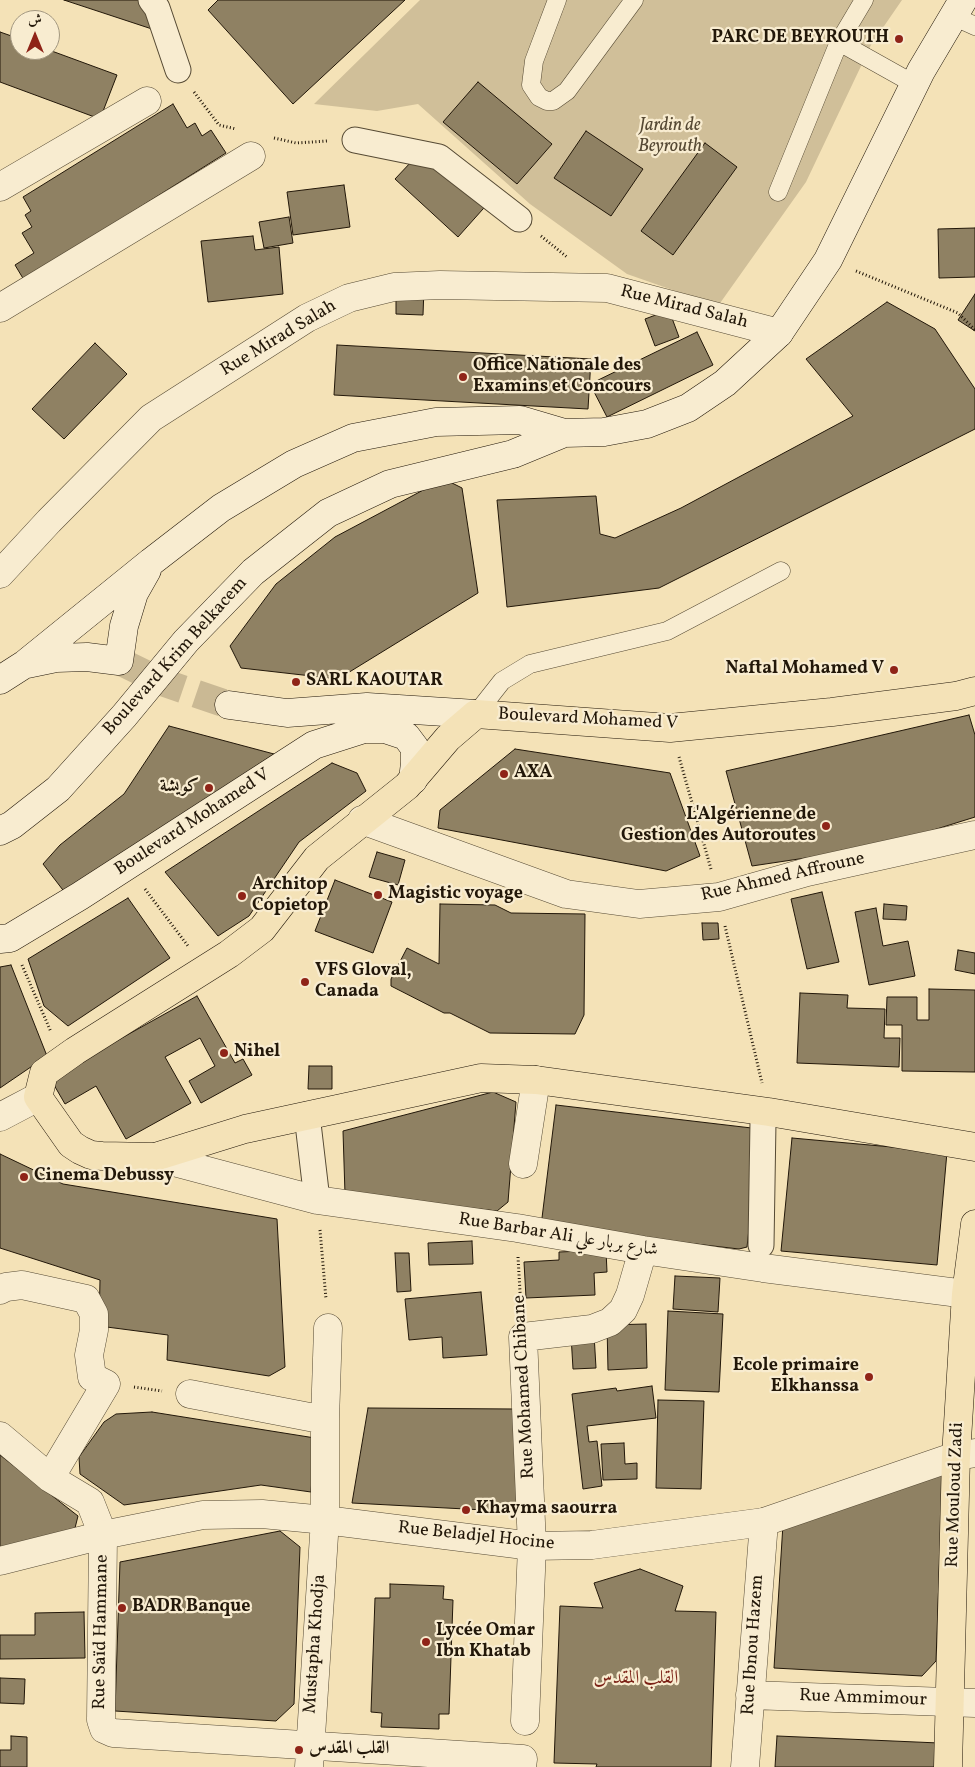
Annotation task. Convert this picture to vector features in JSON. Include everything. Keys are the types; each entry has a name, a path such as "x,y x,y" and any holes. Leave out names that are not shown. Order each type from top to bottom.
{"main road":[{"name":"Boulevard Mohamed V","path":"476,714 670,728 842,710 956,696 975,691"},
{"path":"476,714 448,738 407,786 362,820 317,858 262,929 229,954 75,1051 44,1074 38,1097 71,1144 80,1150 102,1156 155,1157 245,1129 481,1078 536,1080 769,1112 975,1147"},
{"name":"Rue Mouloud Zadi","path":"948,1767 963,1702 965,1454 970,1294 975,1224"}],"street":[{"path":"150,0 157,8 178,70"},
{"path":"0,680 25,664 221,508 286,469 353,438 436,422 520,420 564,433 604,432 647,424 688,408 725,383 779,333 828,260 914,84 964,14"},
{"path":"0,187 147,101"},
{"path":"355,140 438,157 519,219"},
{"path":"0,308 259,146"},
{"name":"Rue Mirad Salah","path":"2,566 50,521 152,418 307,318 349,298 394,287 440,285 607,288 779,333"},
{"name":"Boulevard Krim Belkacem","path":"0,831 12,825 58,789 124,716 186,641 253,572 328,513 390,484 513,454 564,433"},
{"path":"25,664 56,658 88,657 119,661 124,626 134,593 151,562"},
{"name":"Boulevard Mohamed V","path":"229,705 287,713 367,707 476,714"},
{"name":"Boulevard Mohamed V","path":"5,938 128,867 314,745 364,729 385,729 406,736 415,748 413,780"},
{"name":"Rue Ahmed Affroune","path":"362,820 566,894 639,904 719,897 807,872 975,835"},
{"path":"523,1164 536,1080"},
{"path":"0,1117 38,1097"},
{"path":"761,1245 763,1122 769,1112"},
{"path":"307,1115 318,1200"},
{"name":"Rue Barbar Ali شارع بربار علي","path":"155,1157 318,1200 517,1228 763,1268 970,1294"},
{"path":"523,1337 592,1329 610,1322 623,1310 627,1302 643,1250"},
{"path":"0,1290 6,1287 22,1285 86,1299 94,1314 94,1330 89,1355 92,1377 106,1384 50,1478"},
{"name":"Mustapha Khodja","path":"309,1756 325,1520 325,1420 328,1328"},
{"name":"Rue Mohamed Chibane","path":"523,1337 532,1546 525,1721"},
{"path":"190,1394 325,1420"},
{"path":"0,1436 50,1478 90,1502 103,1535"},
{"name":"Rue Beladjel Hocine","path":"0,1561 103,1535 203,1515 262,1514 532,1546 592,1545 764,1522 965,1454"},
{"name":"Rue Ibnou Hazem","path":"746,1767 764,1522"},
{"name":"Rue Saïd Hammane","path":"103,1535 101,1720 104,1729 113,1733 309,1756"},
{"name":"Rue Ammimour","path":"750,1696 963,1702"},
{"path":"309,1756 523,1763"}],"lane":[{"path":"557,0 534,61 531,85 538,97 547,101 553,101 567,91 634,0"},
{"path":"778,192 839,42 864,0"},
{"path":"839,42 914,84"},
{"path":"476,714 502,682 530,664 667,631 781,571"}],"path":[{"path":"178,70 220,126 239,130"},
{"path":"259,146 355,140"},
{"path":"519,219 570,260"},
{"path":"828,260 958,313 975,330"},
{"path":"128,867 205,968"},
{"path":"5,938 51,1033 75,1051"},
{"path":"318,1200 328,1328"},
{"name":"Rue Mohamed Chibane","path":"517,1228 523,1337"},
{"path":"106,1384 190,1394"}],"green space":[{"name":"Jardin de Beyrouth","path":"420,0 902,0 871,45 806,182 718,306 627,274 530,204 418,104 377,111 314,104"}],"building":[{"path":"64,0 165,0 155,30"},
{"path":"218,0 405,0 293,104 208,10"},
{"path":"0,32 10,36 10,60 60,60 60,54 117,75 100,119 0,82"},
{"path":"478,82 552,144 517,184 443,122"},
{"path":"173,104 187,128 195,123 202,136 211,130 226,153 24,280 15,265 34,253 22,233 32,227 25,215 31,211 23,197"},
{"path":"586,131 643,169 611,216 554,178"},
{"path":"429,143 491,200 458,237 395,179"},
{"path":"705,143 737,167 673,255 641,231"},
{"path":"344,185 350,227 293,235 287,192"},
{"path":"289,217 293,243 264,248 259,222"},
{"path":"975,228 975,277 939,278 938,229"},
{"path":"253,236 255,250 279,247 283,294 208,302 201,241"},
{"path":"396,288 424,288 423,315 396,314"},
{"path":"975,294 975,331 958,320"},
{"path":"887,302 935,329 975,389 975,429 659,588 507,607 497,500 596,496 600,534 615,538 681,508 853,416 806,359"},
{"path":"669,310 679,337 655,346 645,319"},
{"path":"697,332 713,365 607,417 590,384"},
{"path":"95,343 127,374 64,439 32,409"},
{"name":"Office Nationale des Examins et Concours","path":"337,345 591,359 588,409 334,395"},
{"path":"444,479 462,488 478,593 338,679 241,668 230,646 276,584 335,537"},
{"path":"969,715 975,735 975,817 879,847 752,866 726,771"},
{"path":"169,726 274,754 131,850 69,898 43,864 60,845 124,794"},
{"path":"515,749 670,773 700,856 666,871 438,828 440,810"},
{"path":"332,763 357,773 366,791 299,842 249,916 218,936 165,872"},
{"path":"377,852 405,860 398,885 369,877"},
{"path":"335,880 392,902 373,953 315,931"},
{"path":"822,892 839,962 807,969 791,899"},
{"path":"128,898 170,958 68,1026 44,1006 28,959"},
{"path":"440,904 495,905 511,913 585,914 584,1015 575,1034 490,1033 450,1013 444,1013 391,986 391,979 407,948 439,964"},
{"path":"884,904 907,906 906,920 883,919"},
{"path":"876,908 883,946 908,941 915,976 869,985 855,912"},
{"path":"702,923 718,923 719,939 703,940"},
{"path":"958,950 975,953 975,974 955,970"},
{"path":"11,965 47,1056 0,1088 0,967"},
{"path":"929,989 975,990 975,1072 902,1071 902,1025 886,1025 887,997 917,997 917,1020 929,1020"},
{"path":"800,993 848,995 847,1008 885,1009 884,1038 900,1038 899,1067 797,1063"},
{"path":"197,996 235,1063 243,1059 252,1075 201,1103 189,1081 215,1066 200,1038 165,1057 191,1103 126,1139 96,1086 65,1104 50,1078"},
{"path":"309,1066 332,1066 332,1089 308,1089"},
{"path":"493,1092 516,1102 508,1202 497,1211 345,1194 343,1131"},
{"path":"556,1105 760,1129 747,1247 739,1249 541,1226"},
{"path":"792,1138 947,1152 937,1265 781,1251"},
{"path":"0,1154 63,1184 277,1219 285,1367 269,1376 167,1360 168,1335 99,1326 100,1280 0,1248"},
{"path":"472,1241 473,1264 429,1265 428,1243"},
{"path":"606,1250 607,1272 594,1273 595,1295 526,1298 524,1262 559,1260 559,1252"},
{"path":"395,1253 409,1253 411,1291 397,1292"},
{"path":"675,1276 720,1278 718,1312 673,1309"},
{"path":"481,1292 487,1355 443,1358 442,1337 409,1340 405,1299"},
{"path":"668,1311 723,1314 719,1392 665,1390"},
{"path":"646,1324 647,1368 608,1370 607,1325"},
{"path":"594,1334 596,1368 573,1369 571,1335"},
{"path":"652,1386 656,1418 587,1426 589,1442 597,1441 602,1486 583,1489 572,1394 616,1388 617,1391"},
{"path":"658,1400 704,1401 701,1489 656,1488"},
{"path":"368,1408 514,1409 522,1512 352,1503"},
{"path":"152,1412 315,1438 311,1492 261,1485 124,1505 80,1474 79,1457 104,1422 116,1414"},
{"path":"624,1443 625,1464 637,1463 637,1479 603,1480 601,1444"},
{"path":"0,1455 78,1516 75,1528 0,1551"},
{"path":"943,1466 936,1661 922,1676 774,1668 783,1524"},
{"path":"280,1531 300,1547 294,1704 276,1721 115,1711 120,1562"},
{"path":"640,1569 683,1586 675,1611 716,1612 711,1767 596,1767 597,1764 554,1763 560,1606 603,1608 594,1583"},
{"path":"390,1584 444,1586 443,1599 453,1600 449,1714 439,1714 439,1729 381,1727 382,1713 371,1712 375,1598 390,1598"},
{"path":"84,1612 85,1658 0,1659 0,1635 35,1635 35,1613"},
{"path":"0,1678 25,1679 24,1704 0,1703"},
{"path":"11,1736 27,1737 27,1767 0,1767 0,1750 11,1750"},
{"path":"777,1736 939,1743 937,1767 775,1767"}],"tunnel":[{"path":"119,661 162,682 229,705"}],"place":[{"name":"PARC DE BEYROUTH","path":"899,39"},
{"name":"Office Nationale des Examins et Concours","path":"463,377"},
{"name":"Naftal Mohamed V","path":"894,670"},
{"name":"SARL KAOUTAR","path":"296,682"},
{"name":"AXA","path":"504,774"},
{"name":"كويشة","path":"209,788"},
{"name":"L'Algérienne de Gestion des Autoroutes","path":"826,826"},
{"name":"Magistic voyage","path":"378,895"},
{"name":"Architop Copietop","path":"242,896"},
{"name":"VFS Gloval, Canada","path":"305,982"},
{"name":"Nihel","path":"224,1053"},
{"name":"Cinema Debussy","path":"24,1177"},
{"name":"Ecole primaire Elkhanssa","path":"869,1377"},
{"name":"Khayma saourra","path":"466,1510"},
{"name":"BADR Banque","path":"122,1608"},
{"name":"Lycée Omar Ibn Khatab","path":"426,1642"},
{"name":"القلب المقدس","path":"299,1750"}],"district":[{"name":"القلب المقدس","path":"636,1680"}]}
